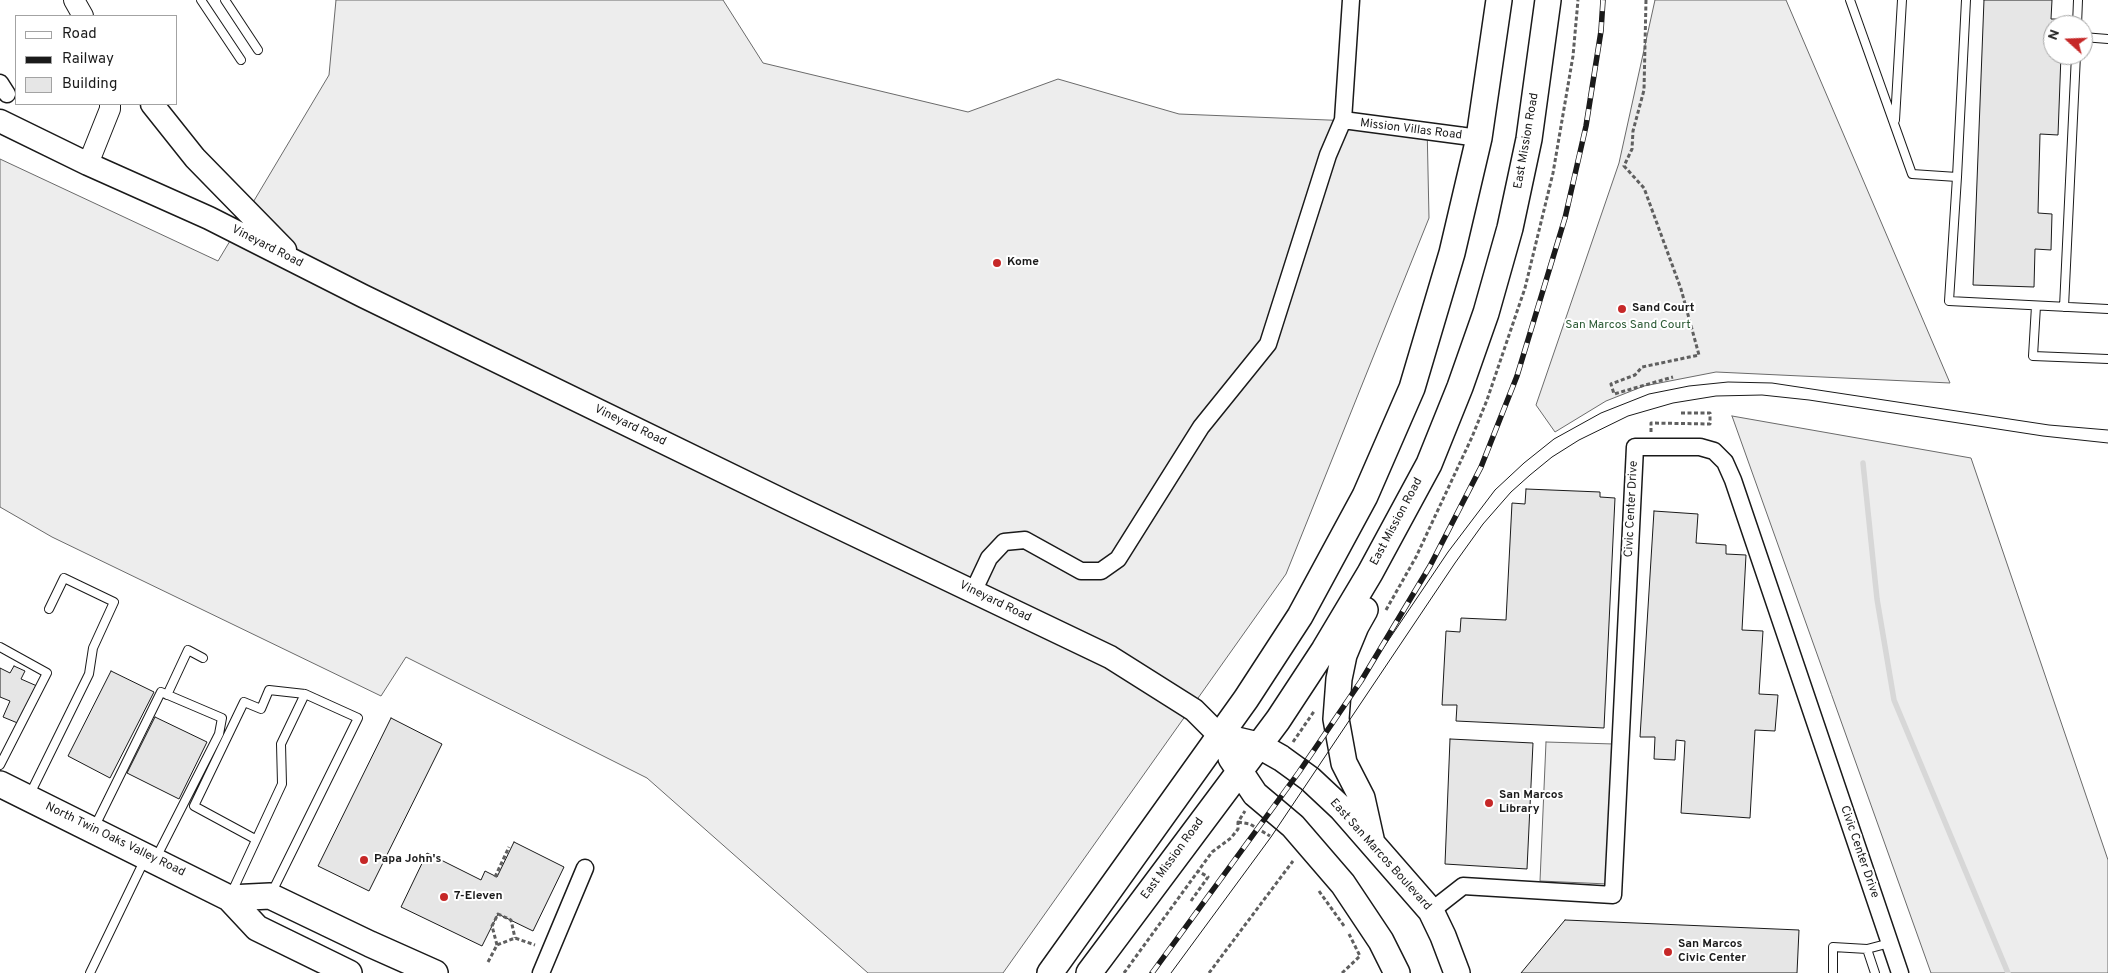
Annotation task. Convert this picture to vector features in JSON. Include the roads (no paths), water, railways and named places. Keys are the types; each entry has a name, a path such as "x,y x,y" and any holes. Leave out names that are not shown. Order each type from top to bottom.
{"main road":[{"path":"1050,973 1220,736 1300,616 1338,548 1390,443 1412,388 1452,253 1480,138 1499,0"},
{"name":"East Mission Road","path":"1089,973 1258,745 1324,650 1370,573 1428,464 1463,378 1486,313 1510,228 1529,139 1548,0"},
{"path":"153,105 195,158 298,263"},
{"name":"Vineyard Road","path":"0,121 88,164 209,218 973,592 1110,657 1194,710 1220,736"},
{"path":"1372,843 1362,798 1344,763 1336,719 1339,679 1344,655 1356,626 1381,581 1428,464"},
{"path":"1220,736 1238,771 1255,794 1293,826 1343,884 1381,941 1397,973"},
{"name":"East San Marcos Boulevard","path":"1220,736 1258,745 1281,758 1310,779 1342,809 1431,911 1457,973"},
{"name":"North Twin Oaks Valley Road","path":"0,784 229,898 257,928 341,971"},
{"name":"North Twin Oaks Valley Road","path":"229,898 270,896 435,973"}],"street":[{"path":"74,0 82,15"},
{"name":"Mission Villas Road","path":"1351,0 1343,120 1480,138"},
{"path":"88,164 110,105"},
{"path":"973,592 989,558 1004,542 1025,540 1081,571 1101,571 1118,559 1201,427 1268,344 1328,155 1343,120"},
{"name":"Civic Center Drive","path":"1431,911 1463,886 1613,895 1635,447 1689,446 1714,451 1725,462 1733,480 1900,973"},
{"path":"541,973 585,868"}],"lane":[{"path":"201,0 241,60"},
{"path":"224,0 258,50"},
{"path":"1850,0 1912,174 1957,176"},
{"path":"1895,125 1902,0"},
{"path":"1966,0 1950,301 2108,309"},
{"path":"2077,15 2078,0"},
{"path":"2093,38 2108,39"},
{"path":"2064,307 2076,65"},
{"path":"2036,306 2033,356 2108,359"},
{"path":"28,797 89,674 94,648 114,602 64,578 49,609"},
{"path":"0,647 47,673 0,766"},
{"path":"167,695 188,650 203,658"},
{"path":"255,839 194,806 244,702 261,709 269,690 305,694 358,718 270,896"},
{"path":"90,973 219,734 222,718 161,692 93,830"},
{"path":"229,898 282,784 281,744 305,694"},
{"path":"1833,973 1833,947 1867,949 1890,942"},
{"path":"1867,949 1875,973"}],"waterway":[{"path":"1863,463 1877,599 1894,700 2008,973"}],"tram line":[{"path":"1361,681 1448,552 1495,490 1554,439 1601,413 1649,394 1689,386 1728,382 1772,383 2049,425 2108,430"},
{"path":"1171,973 1271,837 1483,524 1511,492 1530,475 1552,457 1579,440 1628,416 1673,403 1716,396 1762,395 1809,400 2043,436 2108,443"}],"railway":[{"path":"1152,973 1299,772 1361,681 1430,566 1481,467 1517,376 1565,218 1586,126 1601,31 1603,0"}],"place":[{"name":"Kome","path":"997,263"},
{"name":"Sand Court","path":"1622,309"},
{"name":"San Marcos Library","path":"1489,803"},
{"name":"Papa John's","path":"364,860"},
{"name":"7-Eleven","path":"444,897"},
{"name":"San Marcos Civic Center","path":"1668,952"}],"park label":[{"name":"San Marcos Sand Court","path":"1628,326"}]}
